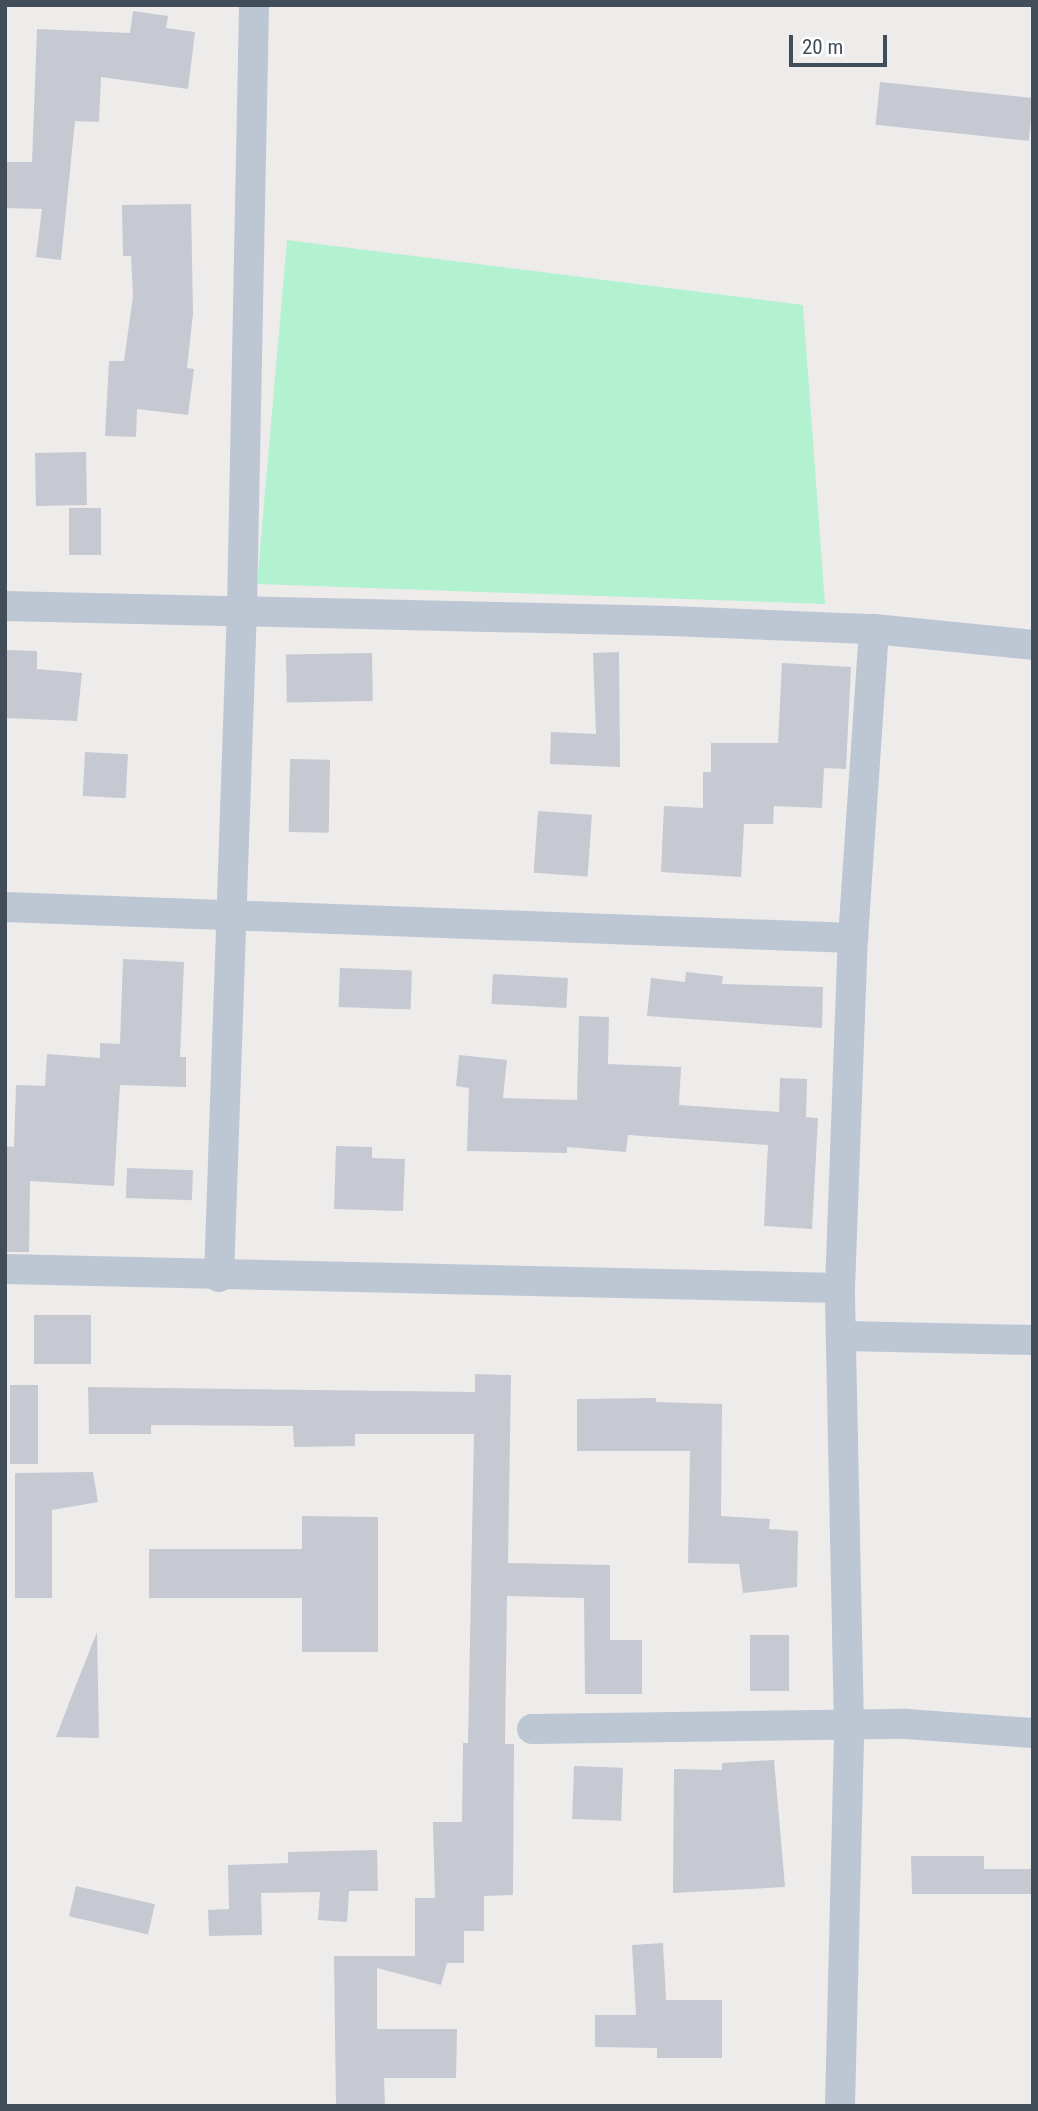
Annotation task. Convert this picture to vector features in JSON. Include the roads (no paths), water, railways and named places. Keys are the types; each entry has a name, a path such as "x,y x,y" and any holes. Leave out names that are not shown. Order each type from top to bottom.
{"street":[{"path":"219,1277 242,609 254,5"},
{"path":"5,606 242,609 874,629 1033,645"},
{"path":"840,2106 849,1727 844,1336 840,1288 853,938 874,629"},
{"path":"5,907 853,938"},
{"path":"5,1269 219,1277 840,1288"},
{"path":"844,1336 1033,1339"},
{"path":"532,1729 849,1727 906,1724 1033,1733"}]}
